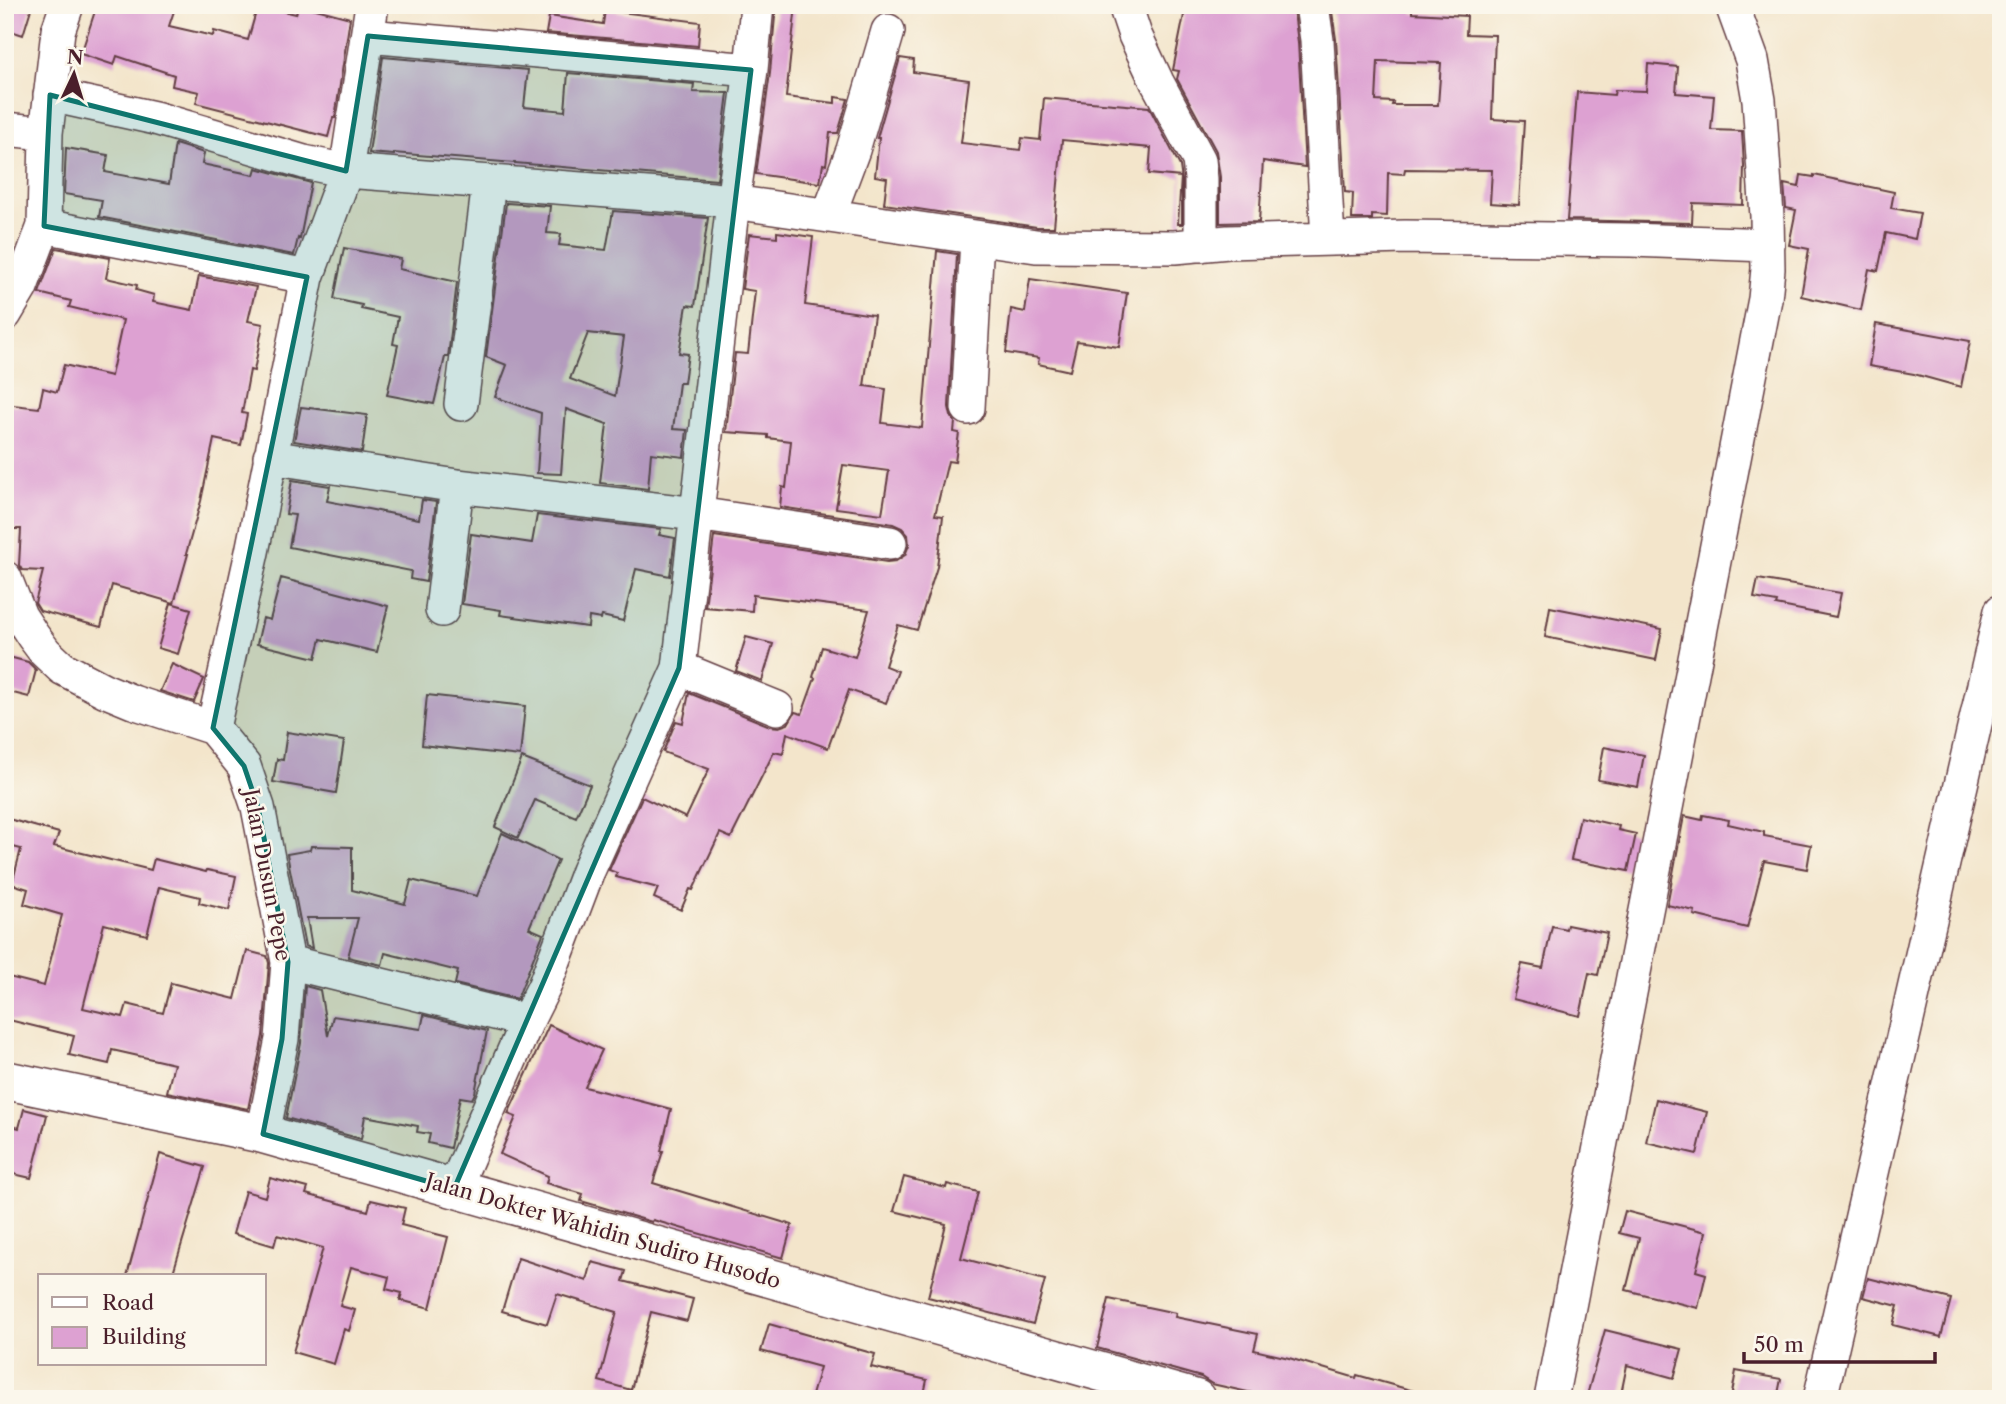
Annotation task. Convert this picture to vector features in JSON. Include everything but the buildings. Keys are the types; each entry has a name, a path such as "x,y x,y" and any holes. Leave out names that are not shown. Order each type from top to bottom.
{"main road":[{"name":"Jalan Dokter Wahidin Sudiro Husodo","path":"5,1080 263,1134 1196,1399"}],"street":[{"path":"5,314 20,287 44,226 46,133 58,31 67,5"},
{"path":"454,1189 544,987 588,871 679,668 757,5"},
{"path":"1125,5 1135,35 1157,82 1199,160 1202,178 1202,245"},
{"path":"1312,5 1317,40 1328,239"},
{"path":"1552,1399 1759,338 1767,279 1768,245 1756,79 1742,29 1732,5"},
{"path":"5,578 20,616 45,652 62,668 114,694 214,728 307,277 346,171 370,21 751,70"},
{"path":"829,214 853,150 888,31"},
{"path":"50,95 155,118 304,162 346,171 733,202 1036,246 1175,247 1405,237 1768,245"},
{"path":"5,129 46,133"},
{"path":"461,404 489,183"},
{"path":"44,226 307,277"},
{"path":"968,408 977,238"},
{"path":"271,457 457,486 698,514 890,543"},
{"path":"442,610 457,486"},
{"path":"1820,1399 2001,611"},
{"path":"679,668 777,708"},
{"name":"Jalan Dusun Pepe","path":"214,728 244,766 258,807 288,962 282,1039 263,1134"},
{"path":"288,962 527,1021"}],"highlighted area":[{"path":"368,36 751,70 679,668 454,1189 263,1134 282,1039 288,962 258,807 244,766 213,728 307,277 44,226 50,95 346,171"}]}
